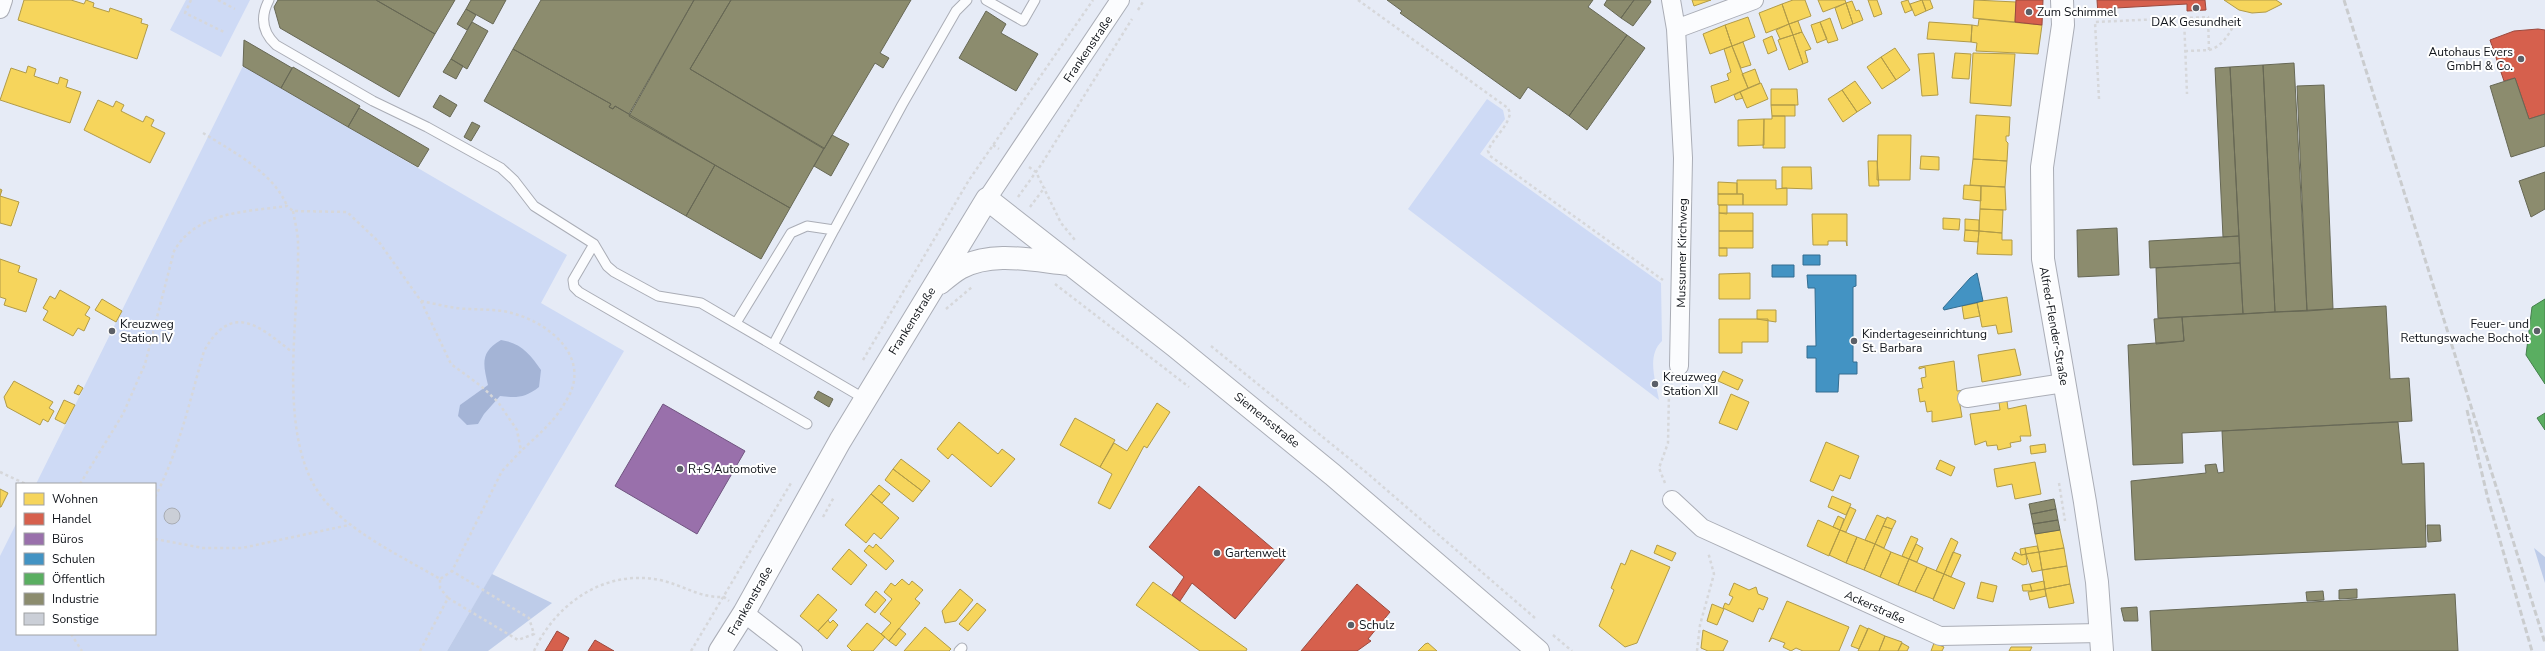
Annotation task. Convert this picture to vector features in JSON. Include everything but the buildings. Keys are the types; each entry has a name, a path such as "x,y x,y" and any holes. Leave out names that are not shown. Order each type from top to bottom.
{"street":[{"path":"0,9 3,0"},
{"name":"Frankenstraße","path":"720,651 744,613 865,400 987,199 1120,0"},
{"name":"Mussumer Kirchweg","path":"1671,0 1676,29 1683,158 1679,366"},
{"path":"1676,29 1754,0"},
{"name":"Alfred-Flender-Straße","path":"2062,0 2063,25 2042,167 2041,214 2043,259 2097,582 2101,642"},
{"name":"Siemensstraße","path":"987,199 1333,474 1538,651"},
{"path":"933,288 959,268 971,263 999,258 1070,264"},
{"path":"1967,398 2064,383"},
{"name":"Ackerstraße","path":"1672,500 1702,528 1940,636 2101,642"},
{"path":"744,613 793,651"}],"lane":[{"path":"269,0 263,16 264,27 267,37 276,45 373,101 427,127 501,168 514,180 534,206 594,244 607,266 614,272 658,296 701,303 865,400"},
{"path":"773,345 909,93 956,11 967,0"},
{"path":"986,0 1023,21 1035,0"},
{"path":"736,323 792,233 807,226 834,230"},
{"path":"594,244 573,280 574,287 579,292 807,424"}],"path":[{"path":"191,0 185,13 224,32"},
{"path":"218,0 235,9"},
{"path":"1036,172 1144,0"},
{"path":"1358,0 1508,108 1510,118 1490,146 1488,151 1490,156 1681,292"},
{"path":"2099,99 2095,22 2208,17 2209,50"},
{"path":"2184,18 2187,94"},
{"path":"2186,51 2209,50 2215,48 2224,41 2235,23"},
{"path":"203,133 264,175 279,190 287,206 293,211 347,212 379,242 421,301 451,364 481,386 498,402 517,430 521,451"},
{"path":"81,483 123,414 145,364 174,251 181,238 191,229 210,220 287,206"},
{"path":"293,211 298,243 292,352 300,446 306,471 326,502 350,525 440,579"},
{"path":"1049,281 1192,388"},
{"path":"943,312 975,284"},
{"path":"421,301 469,310 487,309 515,314 537,323 554,334 565,346 574,368 567,400 551,423 502,471 452,571 440,579"},
{"path":"156,495 165,479 178,443 204,351 211,338 226,326 242,321 252,323 263,329 292,352"},
{"path":"1672,500 1659,468 1668,443 1669,392 1679,366"},
{"path":"0,472 24,483"},
{"path":"156,539 203,548 242,548 350,525"},
{"path":"1697,651 1700,625 1714,574 1702,528"},
{"path":"452,571 529,618 534,634 540,638"},
{"path":"534,651 540,638 560,610 591,590 615,582 639,578 677,585 708,598 724,597 744,613"},
{"path":"440,579 440,588 448,598 518,640 534,634"},
{"path":"420,651 448,598"},
{"path":"72,635 82,651"}],"shaded area":[{"path":"186,0 250,0 221,57 170,30"},
{"path":"243,66 567,255 541,303 624,351 447,651 0,651 0,556 16,524 16,635 156,635 156,483 36,483"},
{"path":"1487,99 1503,110 1505,119 1480,154 1661,283 1662,341 1654,354 1653,362 1654,377 1659,400 1408,209"},
{"path":"501,340 508,341 520,347 533,359 541,370 539,387 525,395 511,397 500,396 484,414 478,424 467,425 458,416 460,405 488,385 484,365 486,354 489,349"},
{"path":"2534,548 2545,557 2545,583"},
{"path":"492,574 552,603 488,651 447,651"}],"railway":[{"path":"2344,0 2545,643"},
{"path":"2467,410 2488,499 2532,651"}],"place":[{"name":"DAK Gesundheit","path":"2196,8"},
{"name":"Zum Schimmel","path":"2029,12"},
{"name":"Autohaus Evers GmbH & Co.","path":"2521,59"},
{"name":"Kreuzweg Station IV","path":"112,331"},
{"name":"Feuer- und Rettungswache Bocholt","path":"2537,331"},
{"name":"Kindertageseinrichtung St. Barbara","path":"1854,341"},
{"name":"Kreuzweg Station XII","path":"1655,384"},
{"name":"R+S Automotive","path":"680,469"},
{"name":"Gartenwelt","path":"1217,553"},
{"name":"Schulz","path":"1351,625"}]}
